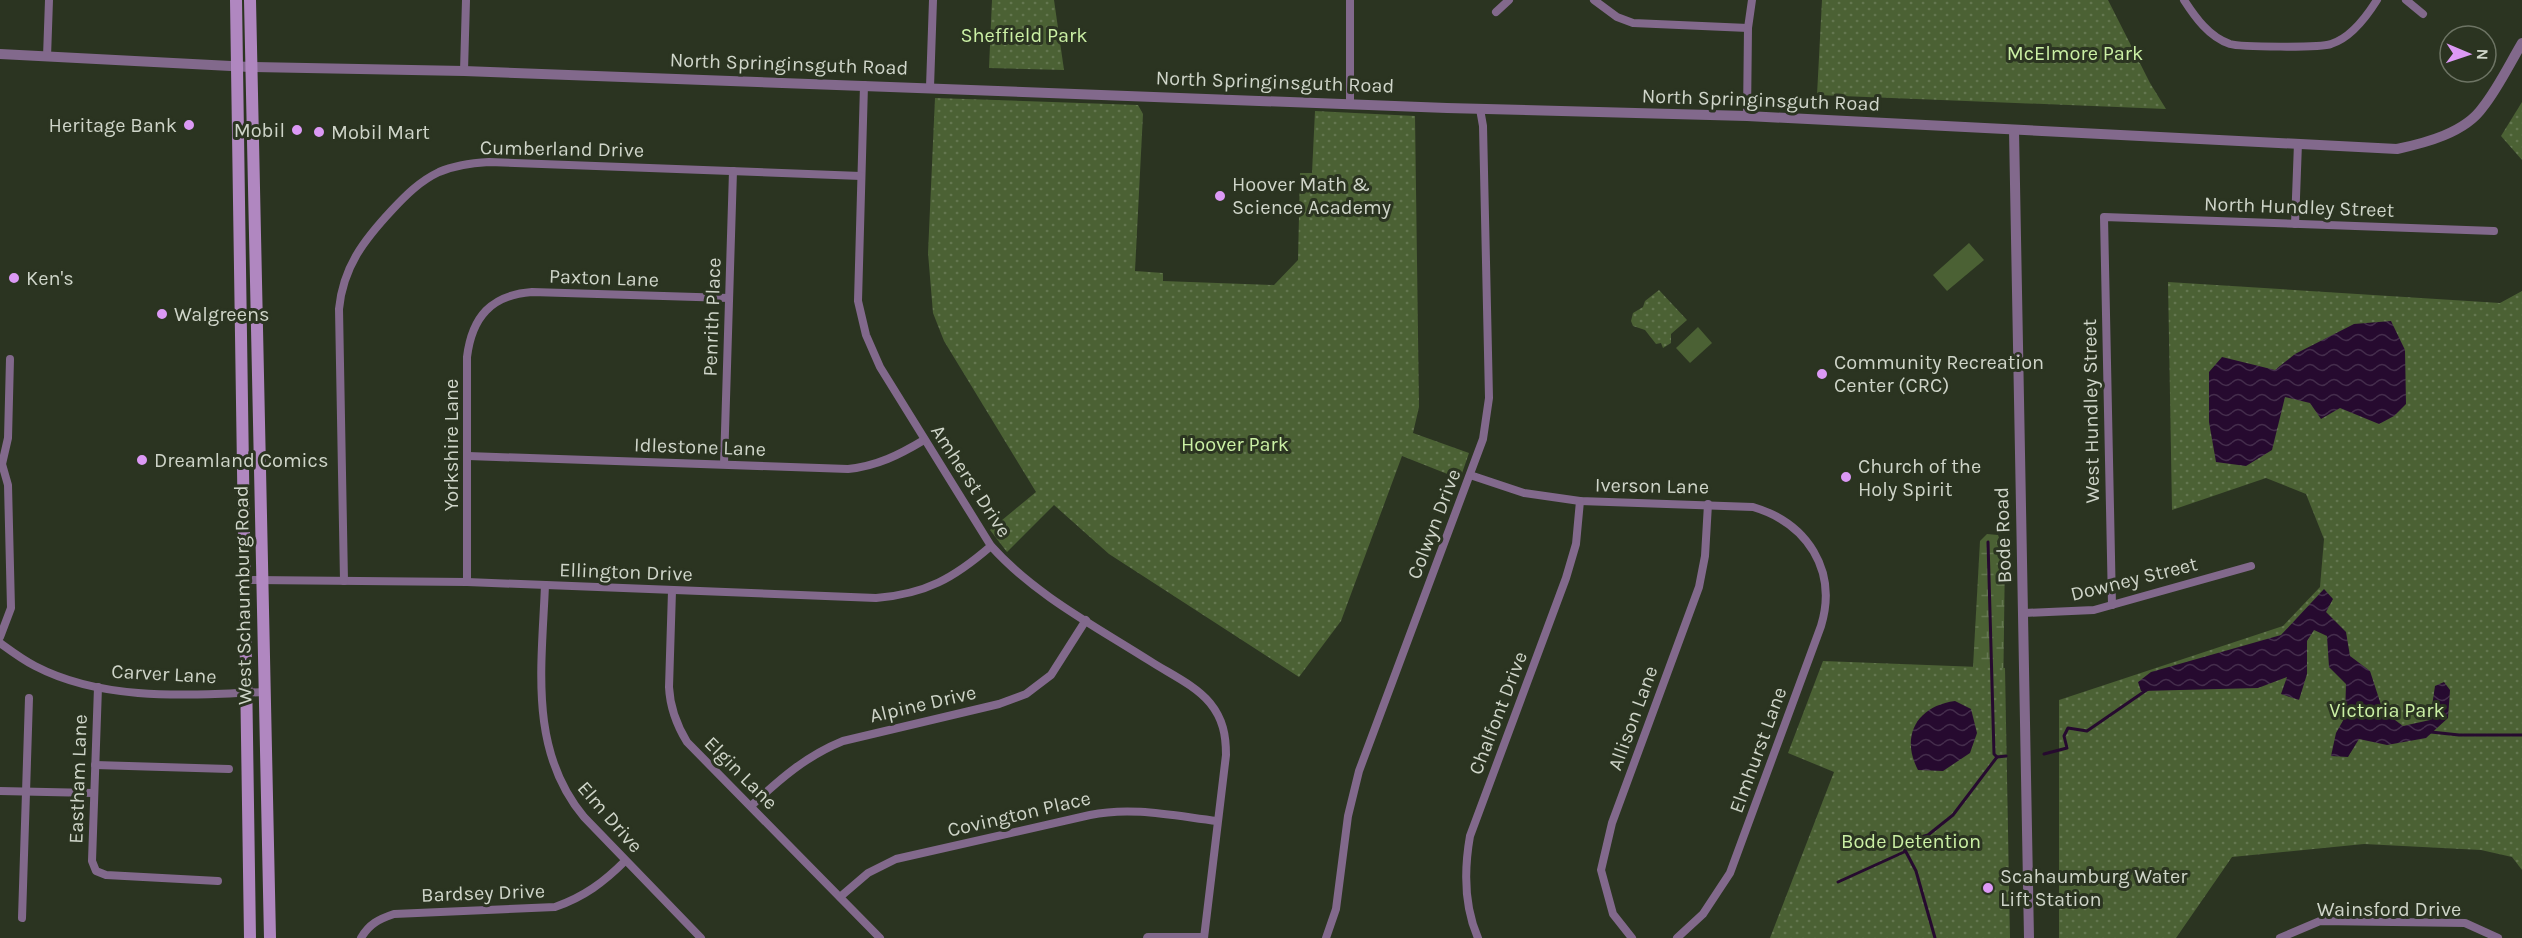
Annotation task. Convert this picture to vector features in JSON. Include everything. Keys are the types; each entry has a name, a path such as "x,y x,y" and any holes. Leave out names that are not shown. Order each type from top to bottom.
{"main road":[{"name":"West Schaumburg Road","path":"236,0 250,938"},
{"name":"West Schaumburg Road","path":"250,0 270,938"}],"street":[{"path":"47,57 49,0"},
{"path":"464,71 466,0"},
{"path":"930,87 933,0"},
{"path":"1350,0 1350,103"},
{"path":"1496,12 1509,0"},
{"path":"1594,0 1617,17 1632,23 1748,28"},
{"path":"1747,116 1748,28 1752,0"},
{"path":"2184,0 2200,23 2230,44 2301,47 2332,44 2362,23 2377,0"},
{"path":"2406,0 2423,14"},
{"path":"2295,224 2298,143 2397,149 2431,142 2455,130 2482,110 2522,43"},
{"name":"North Springinsguth Road","path":"0,54 236,67 464,71 1480,109 1747,116 2298,143"},
{"name":"Amherst Drive","path":"864,85 858,281 861,319 871,351 991,546 1006,562 1035,587 1196,690 1218,714 1226,738 1226,755 1203,938"},
{"name":"Colwyn Drive","path":"1326,938 1336,909 1348,816 1359,771 1484,440 1489,398 1484,126 1480,109"},
{"name":"Bode Road","path":"2014,130 2030,938"},
{"name":"Cumberland Drive","path":"345,581 339,309 341,289 348,270 367,237 410,191 425,180 451,168 489,162 861,176"},
{"name":"Penrith Place","path":"724,464 733,171"},
{"name":"North Hundley Street","path":"2104,217 2494,231"},
{"name":"West Hundley Street","path":"2104,217 2112,605"},
{"name":"Paxton Lane","path":"484,313 494,303 507,296 532,292 729,298"},
{"name":"Yorkshire Lane","path":"467,582 467,357 469,340 475,324 484,313"},
{"path":"0,637 11,608 4,516 8,485 1,463 8,438 10,359"},
{"name":"Idlestone Lane","path":"468,456 848,469 864,467 893,458 924,440"},
{"name":"Iverson Lane","path":"1470,475 1524,493 1580,501 1745,505 1779,517 1802,535 1816,556"},
{"name":"Chalfont Drive","path":"1478,938 1470,915 1466,889 1470,836 1566,578 1576,544 1580,501"},
{"name":"Allison Lane","path":"1632,938 1612,914 1601,870 1612,823 1699,587 1705,556 1707,504"},
{"name":"Ellington Drive","path":"244,580 467,582 876,598 915,593 949,578 991,546"},
{"name":"Elmhurst Lane","path":"1677,938 1703,914 1730,873 1821,626 1826,593 1821,567 1816,556"},
{"name":"Downey Street","path":"2024,613 2094,609 2251,566"},
{"name":"Elm Drive","path":"546,585 541,698 545,736 557,775 573,804 701,938"},
{"name":"Elgin Lane","path":"672,591 669,687 673,715 687,742 880,938"},
{"name":"Alpine Drive","path":"751,806 799,764 835,744 867,734 999,704 1026,694 1051,675 1086,621"},
{"name":"Carver Lane","path":"0,644 35,666 74,682 98,687 168,694 264,692"},
{"name":"Eastham Lane","path":"98,687 92,861 96,871 106,875 218,881"},
{"path":"22,918 29,698"},
{"path":"94,765 229,769"},
{"path":"0,791 93,793"},
{"name":"Covington Place","path":"840,897 880,864 1107,811 1137,811 1217,821"},
{"name":"Bardsey Drive","path":"361,938 367,928 380,918 410,912 555,907 591,891 625,861"},
{"name":"Wainsford Drive","path":"2280,938 2320,921 2465,923 2498,938"},
{"path":"1148,938 1203,938"}],"green space":[{"name":"Sheffield Park","path":"992,0 1054,0 1064,70 989,68"},
{"name":"McElmore Park","path":"1822,0 2108,0 2150,83 2166,109 1817,95"},
{"name":"Hoover Park","path":"935,98 1138,105 1143,114 1135,271 1163,273 1163,281 1274,285 1298,260 1300,173 1312,173 1315,111 1415,116 1419,407 1413,433 1469,453 1460,479 1402,456 1341,621 1299,677 1109,554 1054,505 1007,552 990,530 1036,492 944,341 933,313 928,253"},
{"path":"2522,102 2522,160 2501,136"},
{"path":"1969,243 1984,260 1947,291 1933,275"},
{"name":"Victoria Park","path":"2168,282 2500,303 2522,291 2522,870 2512,857 2481,850 2364,844 2232,857 2176,938 2059,938 2059,700 2283,626 2320,587 2324,539 2306,494 2266,478 2172,510"},
{"path":"1659,290 1687,320 1671,334 1671,343 1663,348 1661,343 1656,344 1645,330 1633,326 1631,321 1633,313 1643,307 1645,301"},
{"path":"1698,327 1712,343 1690,363 1676,348"},
{"path":"1987,534 1998,535 2005,553 2002,779 1973,667 1980,541"},
{"name":"Bode Detention","path":"1823,661 2005,668 2010,938 1770,938 1834,772 1788,753"}],"water":[{"path":"2391,321 2405,350 2406,404 2394,416 2379,424 2340,408 2321,419 2310,403 2285,397 2272,450 2246,466 2216,462 2209,422 2209,372 2222,357 2275,370 2295,354 2354,324"},
{"path":"2324,589 2333,599 2326,612 2346,632 2350,656 2370,671 2383,711 2403,726 2430,720 2435,686 2444,682 2450,690 2448,718 2426,738 2387,745 2359,739 2348,757 2331,756 2336,733 2345,717 2346,684 2329,667 2327,636 2314,630 2307,641 2307,674 2299,700 2281,694 2287,677 2258,688 2141,691 2138,682 2151,672 2281,635"},
{"path":"1955,701 1971,709 1977,733 1970,753 1943,771 1918,770 1911,746 1916,725 1931,709"}],"waterway":[{"path":"1988,542 1994,754 1997,757 2006,756"},
{"path":"2044,754 2067,748 2064,736 2068,728 2087,731 2148,689"},
{"path":"2431,732 2459,735 2522,735"},
{"path":"1838,882 1904,852 1914,839 1928,835 1953,815 1997,757"},
{"path":"1905,850 1916,871 1935,938"}],"place":[{"name":"Heritage Bank","path":"189,125"},
{"name":"Mobil","path":"297,130"},
{"name":"Mobil Mart","path":"319,132"},
{"name":"Hoover Math & Science Academy","path":"1220,196"},
{"name":"Ken's","path":"14,278"},
{"name":"Walgreens","path":"162,314"},
{"name":"Community Recreation Center (CRC)","path":"1822,374"},
{"name":"Dreamland Comics","path":"142,460"},
{"name":"Church of the Holy Spirit","path":"1846,477"},
{"name":"Scahaumburg Water Lift Station","path":"1988,888"}]}
